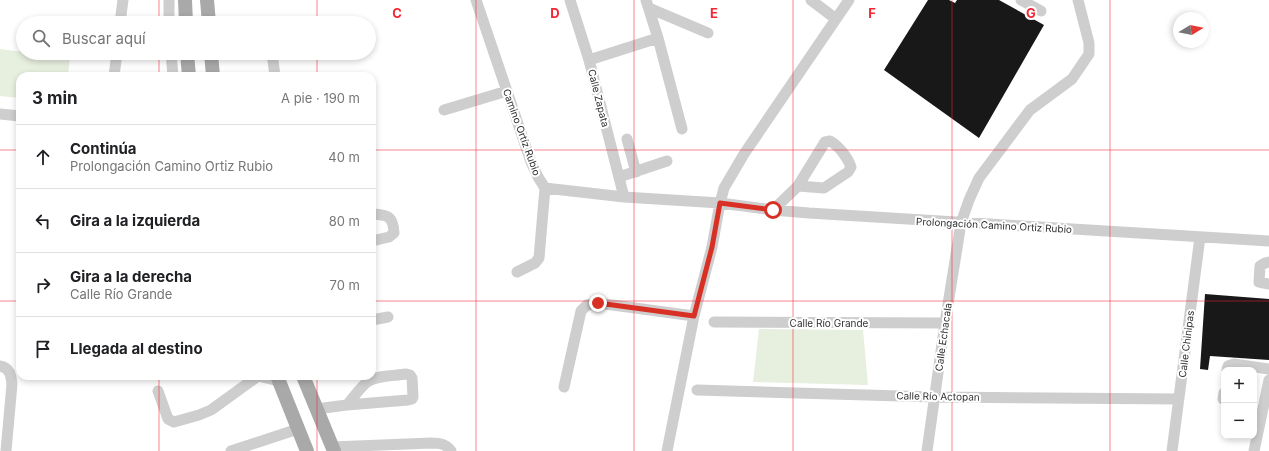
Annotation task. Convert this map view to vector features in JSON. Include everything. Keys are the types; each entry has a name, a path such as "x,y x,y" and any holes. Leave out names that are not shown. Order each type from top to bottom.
{"main road":[{"path":"185,0 186,16"},
{"path":"207,0 208,16"},
{"path":"188,60 189,72"},
{"path":"212,60 213,72"},
{"path":"279,380 307,451"},
{"path":"305,380 333,449"}],"street":[{"path":"121,16 123,0"},
{"path":"169,0 170,16"},
{"name":"Camino Ortíz Rubio","path":"476,0 530,162 545,188 624,197 720,203"},
{"name":"Calle Zapata","path":"570,0 589,60 624,197"},
{"path":"811,0 836,19"},
{"path":"667,451 694,316 724,188 849,0"},
{"path":"1021,0 1041,11"},
{"name":"Calle Echacala","path":"927,451 961,223 979,178 1030,110 1072,79 1089,54 1089,43 1078,0"},
{"path":"647,4 708,33"},
{"path":"647,4 658,38 682,129"},
{"path":"589,60 658,38"},
{"path":"115,72 116,60"},
{"path":"172,60 173,72"},
{"path":"273,60 274,72"},
{"path":"444,110 507,91"},
{"path":"0,114 16,116"},
{"path":"627,139 636,172"},
{"path":"773,210 798,186 825,142 830,141 834,143 849,161 851,167 848,172 824,188 798,186"},
{"path":"619,177 667,161"},
{"path":"517,272 535,263 540,258 545,188"},
{"name":"Prolongación Camino Ortiz Rubio","path":"720,203 773,210 961,223 1269,241"},
{"path":"376,214 386,215 390,218 394,226 394,232 390,237 376,240"},
{"name":"Calle Chinipas","path":"1172,451 1200,237"},
{"path":"1269,262 1260,266 1259,282 1269,284"},
{"path":"564,387 581,311 588,305 598,303 694,316"},
{"path":"376,319 388,317"},
{"name":"Calle Río Grande","path":"714,322 945,323"},
{"path":"1228,367 1234,364 1255,367"},
{"path":"0,366 8,370 12,376 6,451"},
{"path":"1257,367 1269,369"},
{"path":"316,409 412,399 412,378 410,375 406,374 376,378"},
{"path":"158,391 168,419 174,422 211,410 252,380"},
{"path":"347,405 367,382 372,380"},
{"path":"1254,451 1269,380"},
{"name":"Calle Río Actopan","path":"697,390 935,397 1179,399"},
{"path":"231,451 298,429"},
{"path":"333,449 431,442 441,443 448,447 451,451"}],"green space":[{"path":"0,49 16,51 16,60 70,60 68,72 16,72 16,98 0,96"},
{"path":"759,329 863,330 868,385 753,382"}],"building":[{"path":"928,0 949,0 955,3 957,0 999,0 1044,25 979,138 884,70"},
{"path":"1205,294 1269,299 1269,360 1210,356 1208,370 1200,369"}],"route":[{"path":"598,303 694,316 712,247 720,203 773,210"}]}
